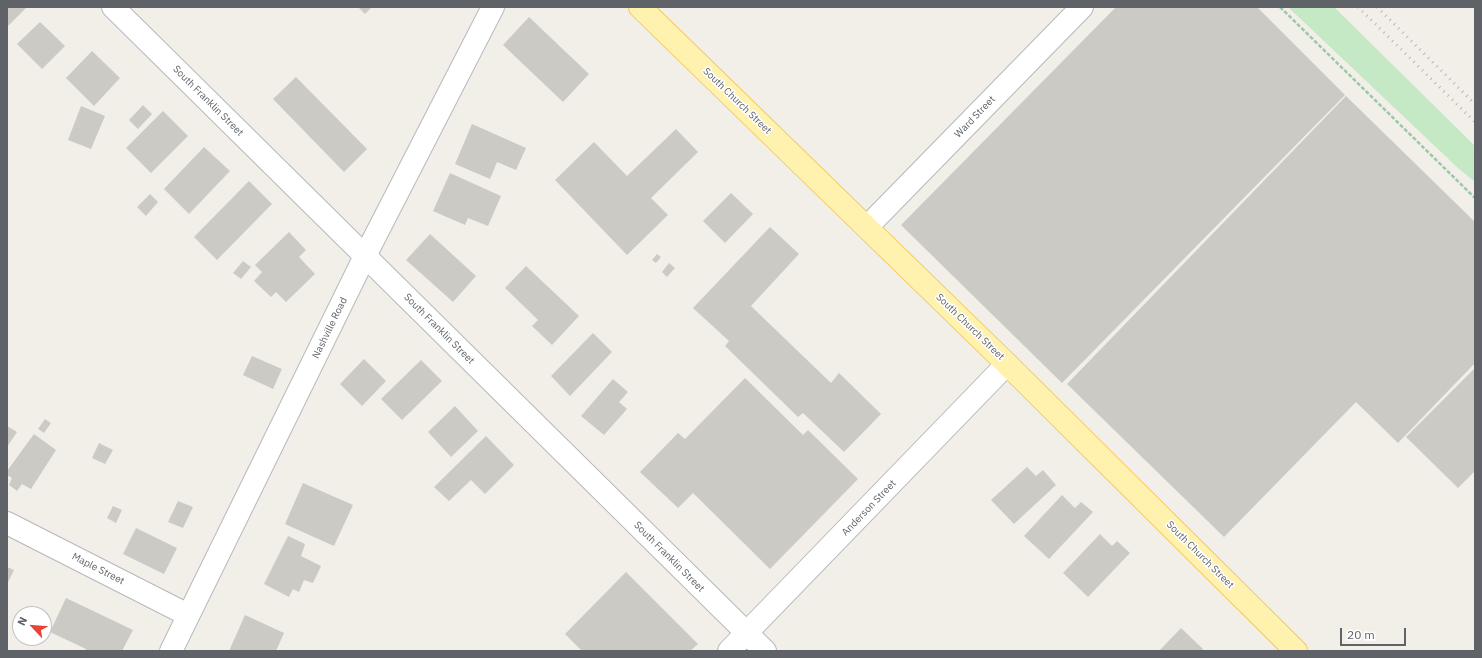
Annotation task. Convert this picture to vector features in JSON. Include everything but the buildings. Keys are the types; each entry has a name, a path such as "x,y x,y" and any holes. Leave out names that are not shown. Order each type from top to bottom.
{"main road":[{"name":"South Church Street","path":"640,7 1008,364 1296,651"}],"street":[{"name":"South Franklin Street","path":"113,7 765,651"},
{"name":"Nashville Road","path":"171,651 365,256 493,7"},
{"name":"Ward Street","path":"867,227 1082,7"},
{"name":"Anderson Street","path":"729,651 1008,364"},
{"name":"Maple Street","path":"7,523 188,615"}],"path":[{"path":"1280,7 1475,198"}],"green space":[{"path":"1288,7 1334,7 1475,146 1475,182 1458,168"}],"railway":[{"path":"1358,7 1475,122"},
{"path":"1377,7 1475,104"}]}
